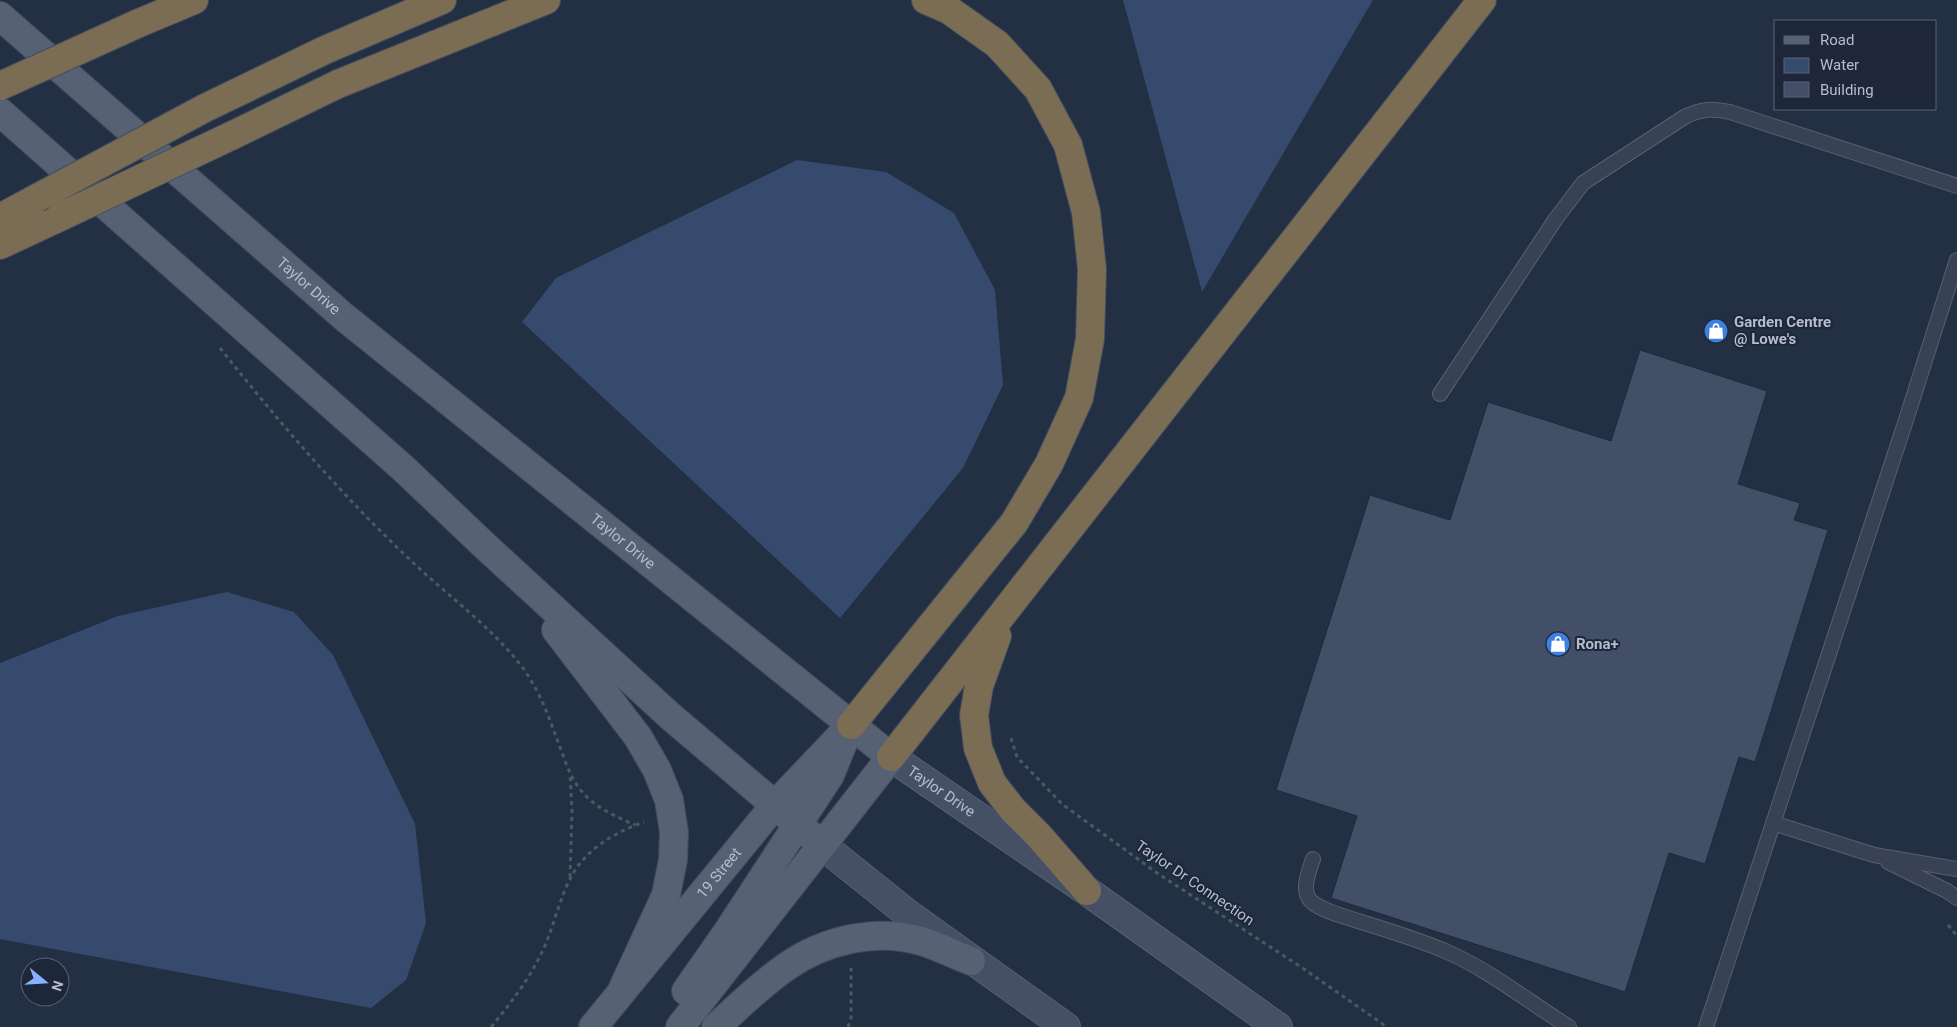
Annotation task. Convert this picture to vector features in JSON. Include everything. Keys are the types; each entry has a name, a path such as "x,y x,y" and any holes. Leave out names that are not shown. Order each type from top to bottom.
{"highway":[{"path":"0,86 194,0"},
{"path":"0,218 205,108 325,50 442,0"},
{"path":"0,246 338,84 546,0"},
{"path":"851,725 1014,523 1049,464 1079,398 1090,339 1092,269 1086,212 1068,145 1038,89 997,44 949,10 926,0"},
{"path":"891,758 1482,0"},
{"path":"1005,613 979,686 974,715 978,748 992,783 1013,810 1039,836 1087,892"}],"main road":[{"name":"Taylor Drive","path":"0,16 344,317 891,758 1087,892 1278,1027"},
{"path":"0,112 404,469 670,716 774,806 908,914 971,961 1066,1027"},
{"path":"484,545 566,641 638,737 657,770 669,800 674,832 673,860 666,895 623,988"},
{"name":"19 Street","path":"593,1027 623,988 774,806 851,725"},
{"path":"661,1027 730,928 830,775 851,725"},
{"path":"680,1027 891,758"},
{"path":"716,1027 751,995 786,967 810,953 843,940 884,935 920,941 971,961"}],"lane":[{"path":"1440,394 1555,220 1583,183 1686,116 1702,109 1730,112 1957,186"},
{"path":"1706,1027 1916,392 1957,260"},
{"path":"1774,823 1874,854 1957,869"},
{"path":"1874,854 1947,891 1957,898"},
{"path":"1313,859 1306,885 1311,902 1330,911 1447,952 1475,966 1569,1027"}],"path":[{"path":"215,341 282,426 329,477 407,557 504,645 535,688 550,718 569,771 584,793 597,805 616,817 636,825"},
{"name":"Taylor Dr Connection","path":"1011,738 1017,757 1062,804 1157,873 1304,969 1387,1027"},
{"path":"569,771 572,811 570,879"},
{"path":"491,1027 517,994 534,968 550,933 570,879 582,860 596,846 620,831 645,822"},
{"path":"1948,925 1957,936"},
{"path":"848,1027 851,1018 850,960"}],"water":[{"path":"1123,0 1373,0 1202,292"},
{"path":"797,160 886,172 954,213 995,290 1003,385 963,468 840,618 522,322 556,278"},
{"path":"227,592 294,612 333,655 415,824 426,923 406,980 371,1008 0,939 0,663 118,616"}],"building":[{"name":"Rona+","path":"1640,350 1767,391 1738,484 1800,503 1794,520 1828,530 1755,762 1739,757 1705,864 1669,853 1625,992 1331,898 1357,816 1276,790 1370,495 1450,520 1488,402 1611,441"}],"place":[{"name":"Garden Centre @ Lowe's","path":"1716,331"},
{"name":"Rona+","path":"1558,644"}]}
